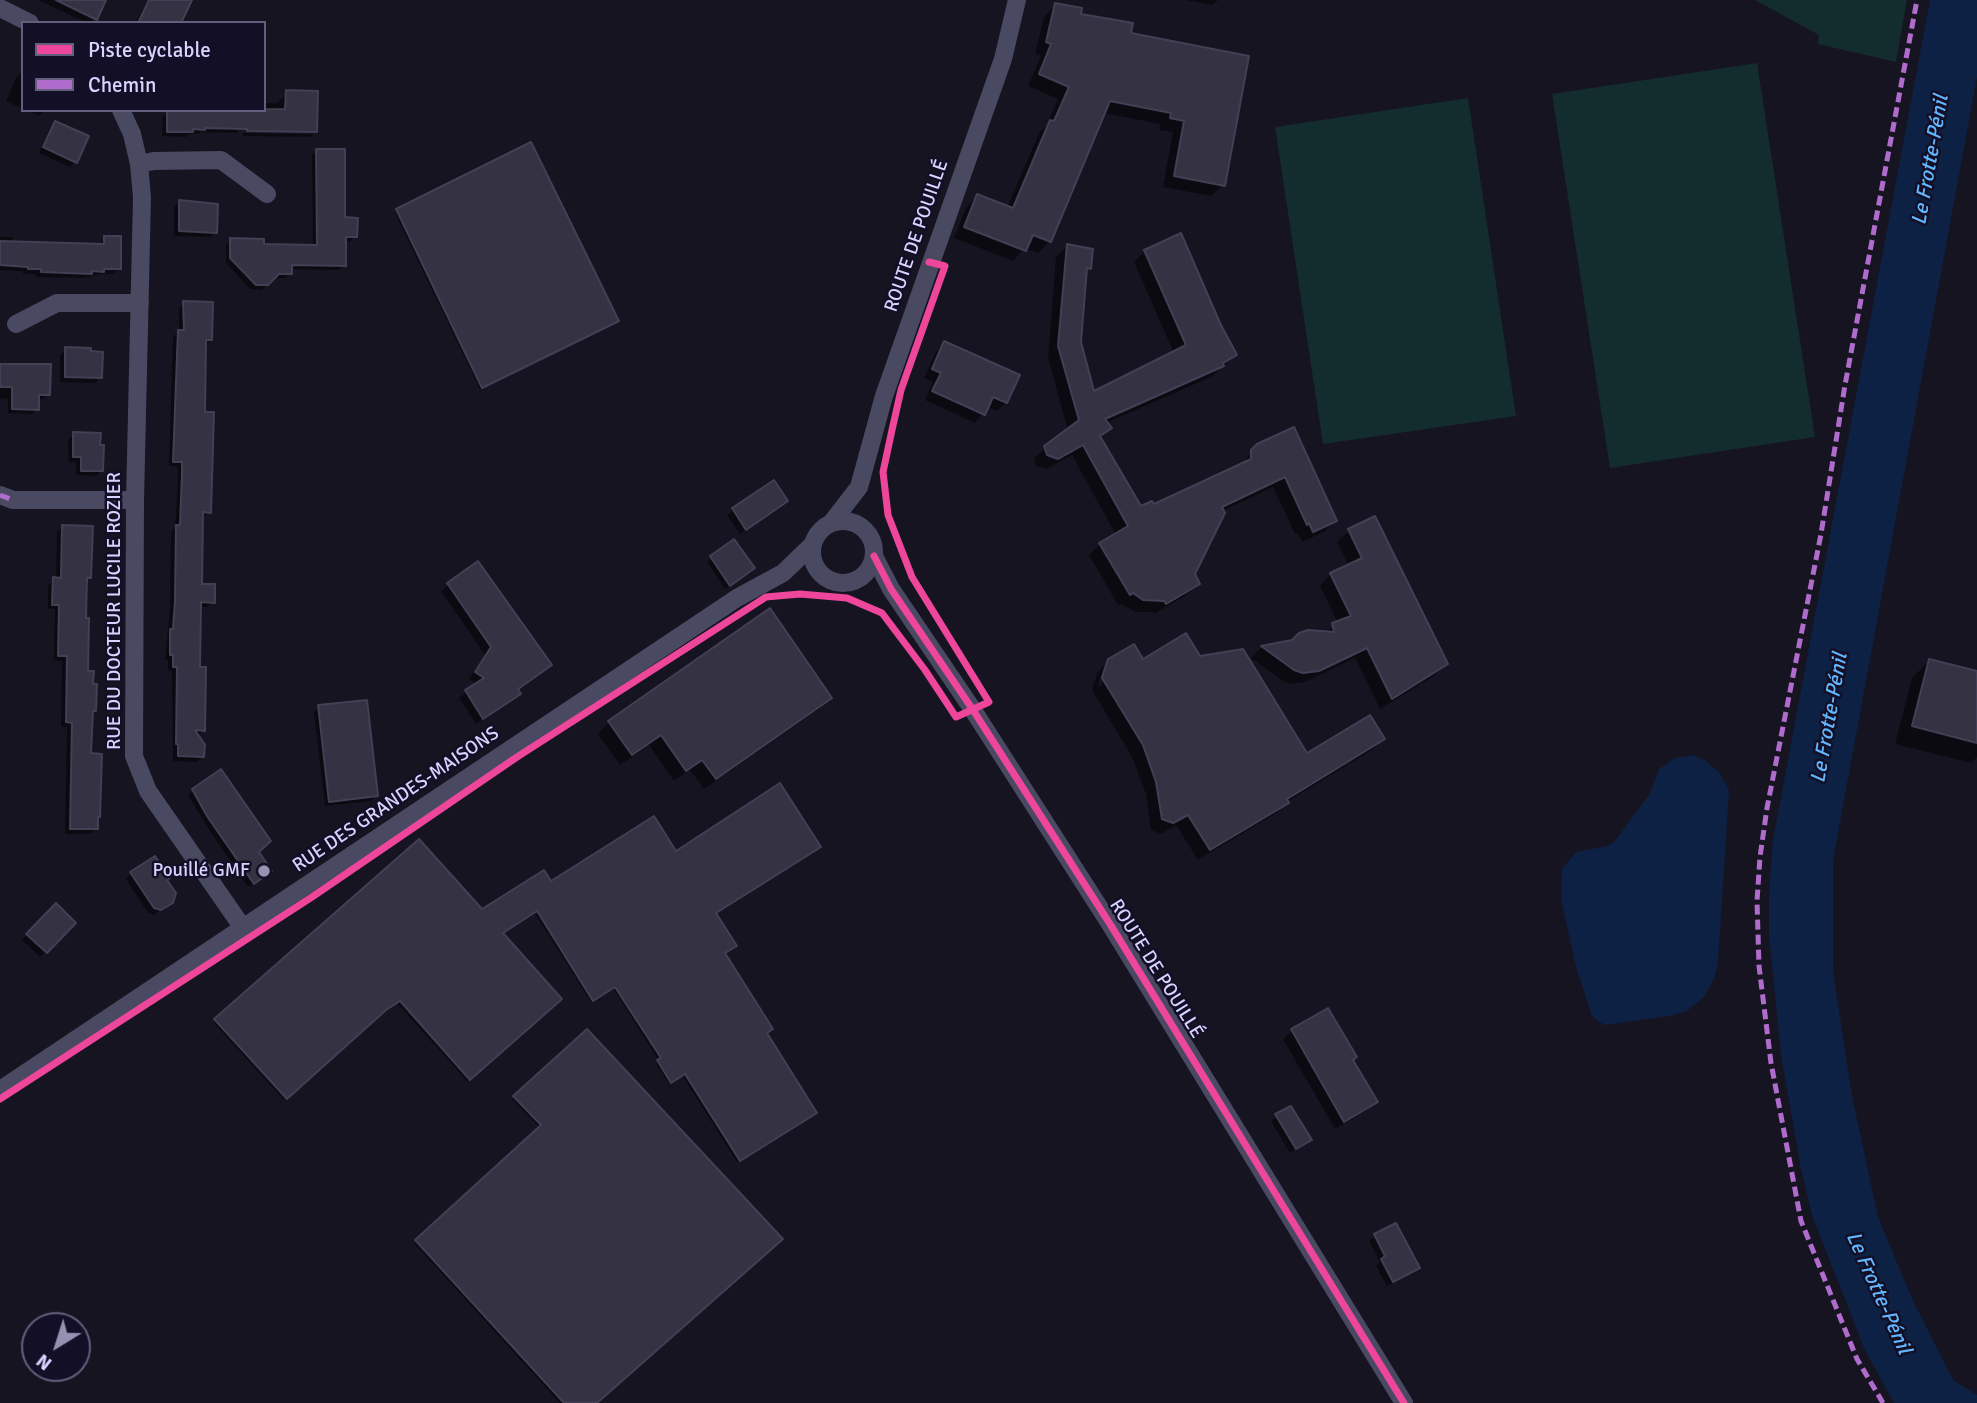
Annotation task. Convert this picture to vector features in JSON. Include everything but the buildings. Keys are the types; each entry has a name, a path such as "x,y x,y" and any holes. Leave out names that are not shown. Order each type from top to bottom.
{"street":[{"name":"ROUTE DE POUILLÉ","path":"832,523 859,487 884,396 1003,59 1017,0"},
{"path":"0,8 26,21"},
{"name":"RUE DU DOCTEUR LUCILE ROZIER","path":"122,112 132,134 139,164 142,197 135,500 134,756 148,791 243,928"},
{"path":"139,164 154,161 222,160 267,194"},
{"path":"16,324 58,303 140,303"},
{"name":"ROUTE DE POUILLÉ","path":"859,487 866,531"},
{"path":"0,495 13,500 135,500"},
{"path":"783,573 813,544 817,534 832,523 850,522 866,531 874,547 874,556 866,573 858,580"},
{"path":"813,544 814,564 820,573 838,583 858,580 891,589"},
{"name":"ROUTE DE POUILLÉ","path":"874,556 891,589 973,710 1105,917 1404,1403"},
{"path":"783,573 820,573"},
{"name":"RUE DES GRANDES-MAISONS","path":"0,1090 737,598 783,573"}],"green space":[{"path":"1755,0 1907,0 1896,62 1818,44 1819,35"},
{"path":"1757,63 1815,437 1610,468 1552,94"},
{"path":"1468,98 1516,416 1323,444 1275,127"}],"water":[{"name":"Le Frotte-Pénil","path":"1930,0 1977,0 1977,77 1833,860 1833,972 1852,1096 1878,1217 1913,1301 1953,1380 1977,1395 1977,1403 1894,1403 1864,1348 1812,1215 1801,1169 1781,1055 1769,935 1773,840"},
{"path":"1693,755 1719,772 1729,790 1718,962 1714,979 1704,997 1687,1011 1604,1025 1592,1016 1576,967 1561,899 1562,869 1576,852 1608,846 1615,841 1649,795 1659,769 1675,758"}],"marked path":[{"path":"1883,1403 1857,1359 1801,1221 1771,1063 1759,966 1757,901 1767,808 1821,534 1845,385 1917,0"},
{"path":"0,495 13,500"}],"cycle path":[{"path":"0,1099 312,897 517,757 766,597 800,594 847,598 882,613 956,717 989,702 912,577 888,515 883,472 901,390 945,266 929,262"},
{"path":"874,556 891,589 973,710 1110,924 1404,1403"}],"place":[{"name":"Pouillé GMF","path":"264,871"}]}
